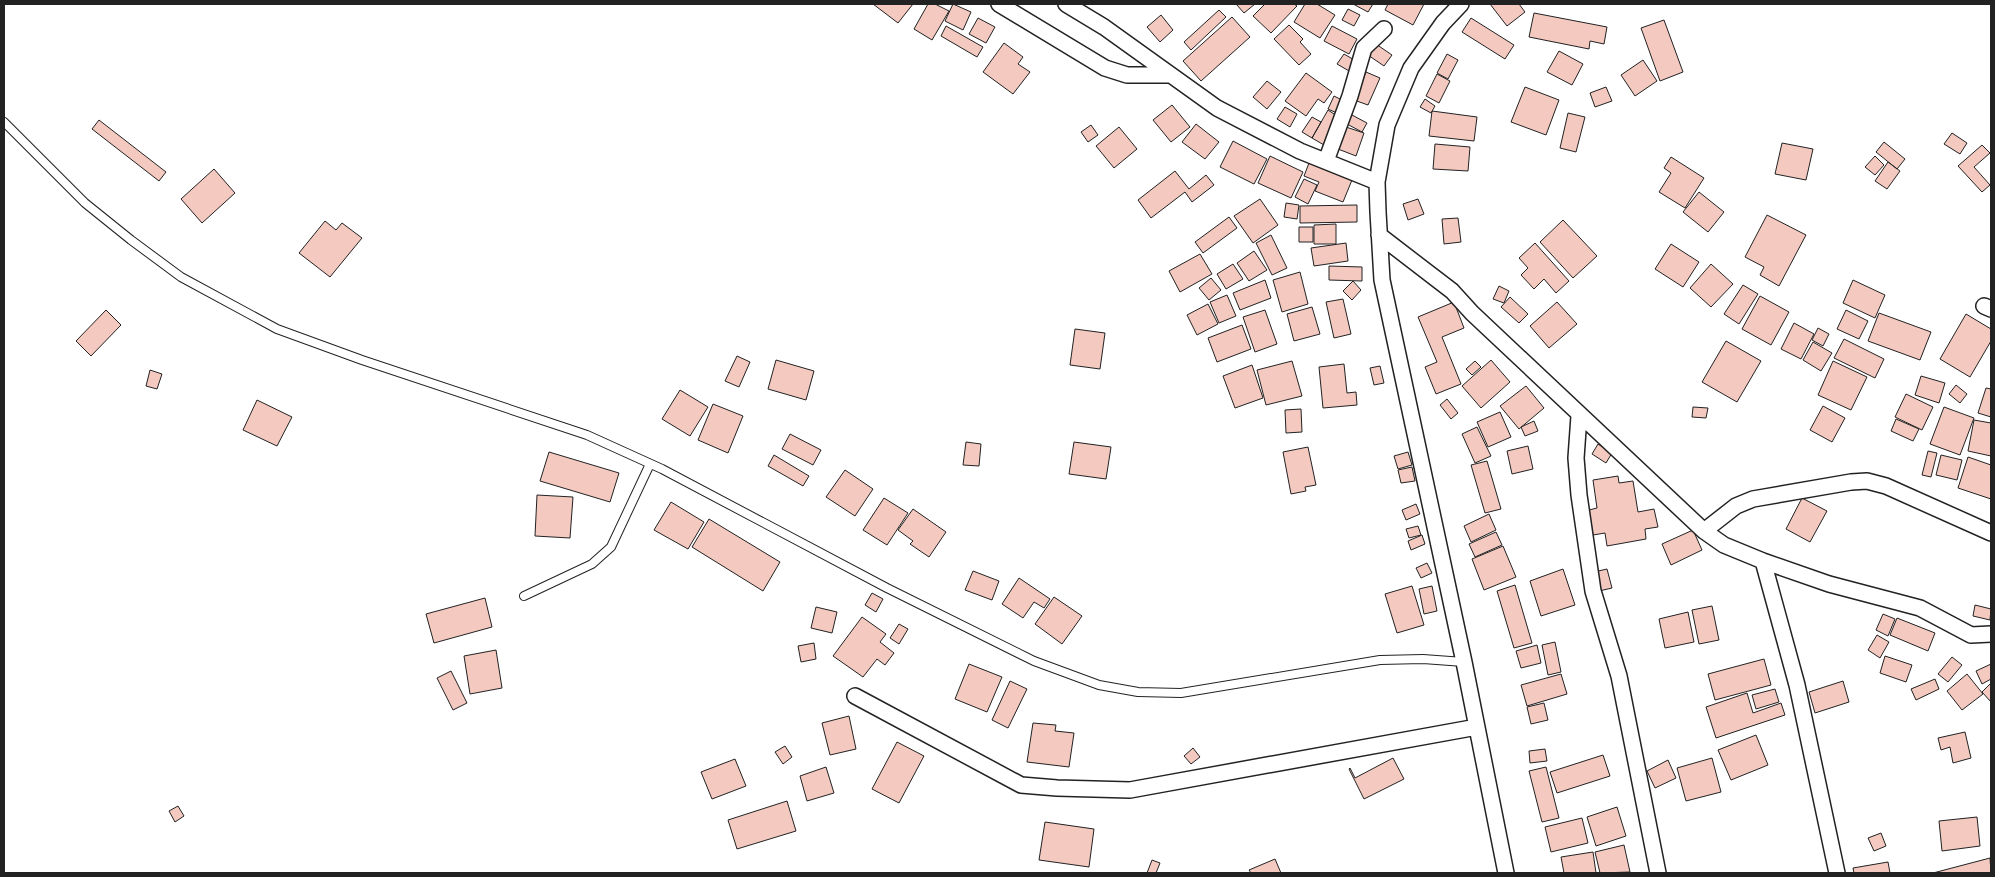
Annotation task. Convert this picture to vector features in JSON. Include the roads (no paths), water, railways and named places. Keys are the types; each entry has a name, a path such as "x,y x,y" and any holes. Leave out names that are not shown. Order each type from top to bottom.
{"street":[{"path":"999,4 1105,68 1127,76 1170,75"},
{"path":"1066,4 1104,27 1217,108 1300,151 1377,182"},
{"path":"1457,5 1411,68 1387,125 1377,182 1379,235 1382,280 1464,662 1506,873"},
{"path":"1326,161 1350,96 1364,48 1384,29"},
{"path":"1379,235 1452,291 1472,313 1579,416 1704,531 1724,545 1829,584 1920,608 1971,635 1991,634"},
{"path":"1579,416 1576,458 1579,495 1593,591 1621,685 1658,873"},
{"path":"1704,531 1736,506 1753,499 1851,482 1867,481 1886,486 1991,533"},
{"path":"1763,561 1797,685 1837,873"},
{"path":"855,696 1020,785 1057,788 1130,790 1477,727"}],"lane":[{"path":"4,122 85,203 131,240 181,277 277,329 362,360 587,435 650,464 887,588 1026,657 1099,685 1138,692 1181,693 1380,660 1423,659 1464,662"},
{"path":"524,596 592,564 611,547 650,464"}]}
